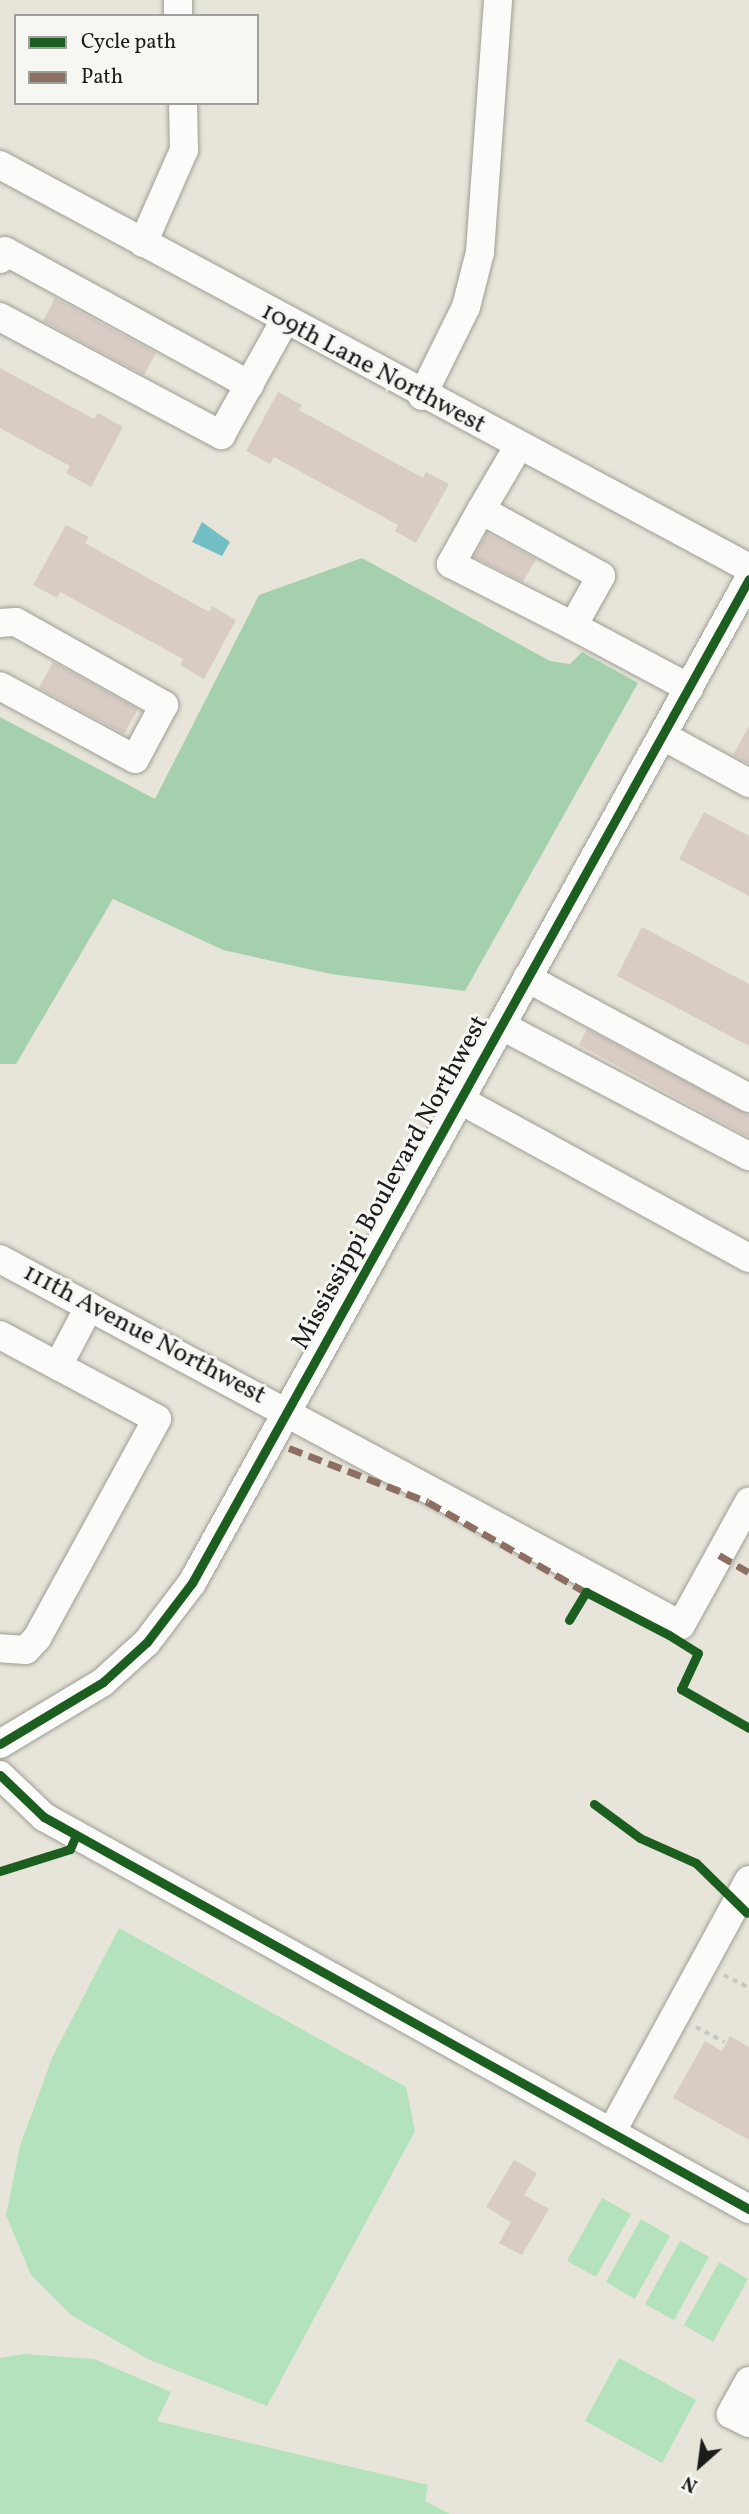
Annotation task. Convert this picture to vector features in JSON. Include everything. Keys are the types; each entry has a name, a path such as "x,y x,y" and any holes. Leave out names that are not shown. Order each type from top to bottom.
{"street":[{"path":"422,396 466,307 481,252 498,0"},
{"path":"142,243 184,150 183,105"},
{"name":"109th Lane Northwest","path":"0,165 284,322 749,568"},
{"path":"0,260 5,251 250,385"},
{"path":"0,317 221,435 284,322"},
{"path":"518,447 452,564 689,688"},
{"path":"481,510 601,576 573,626"},
{"name":"Mississippi Boulevard Northwest","path":"0,1744 88,1694 147,1642 192,1583 462,1101 527,978 749,579"},
{"path":"0,623 16,622 164,705 135,759 0,686"},
{"path":"663,736 749,783"},
{"path":"527,978 749,1098"},
{"path":"502,1026 749,1156"},
{"path":"462,1101 749,1258"},
{"name":"111th Avenue Northwest","path":"0,1259 681,1625 749,1502"},
{"path":"58,1366 89,1307"},
{"path":"0,1335 157,1419 37,1638 26,1650 0,1648"},
{"path":"0,1775 44,1817 749,2209"},
{"path":"611,2133 749,1880"},
{"path":"749,2381 731,2414 749,2423"}],"path":[{"path":"716,1971 749,1988"},
{"path":"688,2022 724,2042"}],"green space":[{"path":"362,558 550,661 570,664 582,652 638,683 465,991 331,974 223,950 113,899 16,1064 0,1064 0,717 155,799 259,595"},
{"path":"119,1928 406,2087 415,2131 267,2406 150,2360 71,2315 31,2275 6,2215 20,2146 52,2058"},
{"path":"602,2198 631,2214 596,2277 567,2261"},
{"path":"641,2219 670,2236 635,2299 606,2282"},
{"path":"680,2241 709,2257 674,2320 645,2304"},
{"path":"719,2262 748,2279 713,2342 684,2325"},
{"path":"23,2354 94,2359 171,2392 157,2421 428,2485 425,2501 450,2514 0,2514 0,2358"},
{"path":"619,2358 696,2400 662,2463 585,2421"}],"water":[{"path":"202,522 230,542 222,556 192,542"}],"building":[{"path":"55,298 156,353 144,375 43,321"},
{"path":"0,368 94,419 98,413 123,427 91,487 66,473 70,466 0,428"},
{"path":"278,392 302,405 299,410 423,478 426,472 449,484 416,543 395,531 398,525 274,457 270,464 246,451"},
{"path":"66,525 89,537 85,543 209,612 212,606 236,620 204,679 180,665 183,659 60,592 57,598 33,585"},
{"path":"487,533 536,559 523,582 474,557"},
{"path":"53,662 138,709 124,734 39,688"},
{"path":"749,726 749,764 733,755"},
{"path":"704,812 749,836 749,896 679,859"},
{"path":"642,927 749,984 749,1046 617,976"},
{"path":"587,1029 749,1115 749,1137 579,1045"},
{"path":"730,2036 749,2047 749,2140 673,2098 705,2041 722,2051"},
{"path":"514,2160 537,2173 524,2195 549,2209 522,2255 499,2243 511,2222 486,2207"}],"marked path":[{"path":"289,1448 428,1502 586,1592"},
{"path":"719,1555 749,1572"}],"cycle path":[{"path":"0,1744 103,1682 147,1642 192,1583 749,579"},
{"path":"569,1620 586,1592 669,1635 698,1653 681,1689 749,1728"},
{"path":"0,1775 44,1817 749,2209"},
{"path":"594,1804 640,1838 696,1863 747,1913"},
{"path":"0,1871 70,1849 76,1835"}]}
